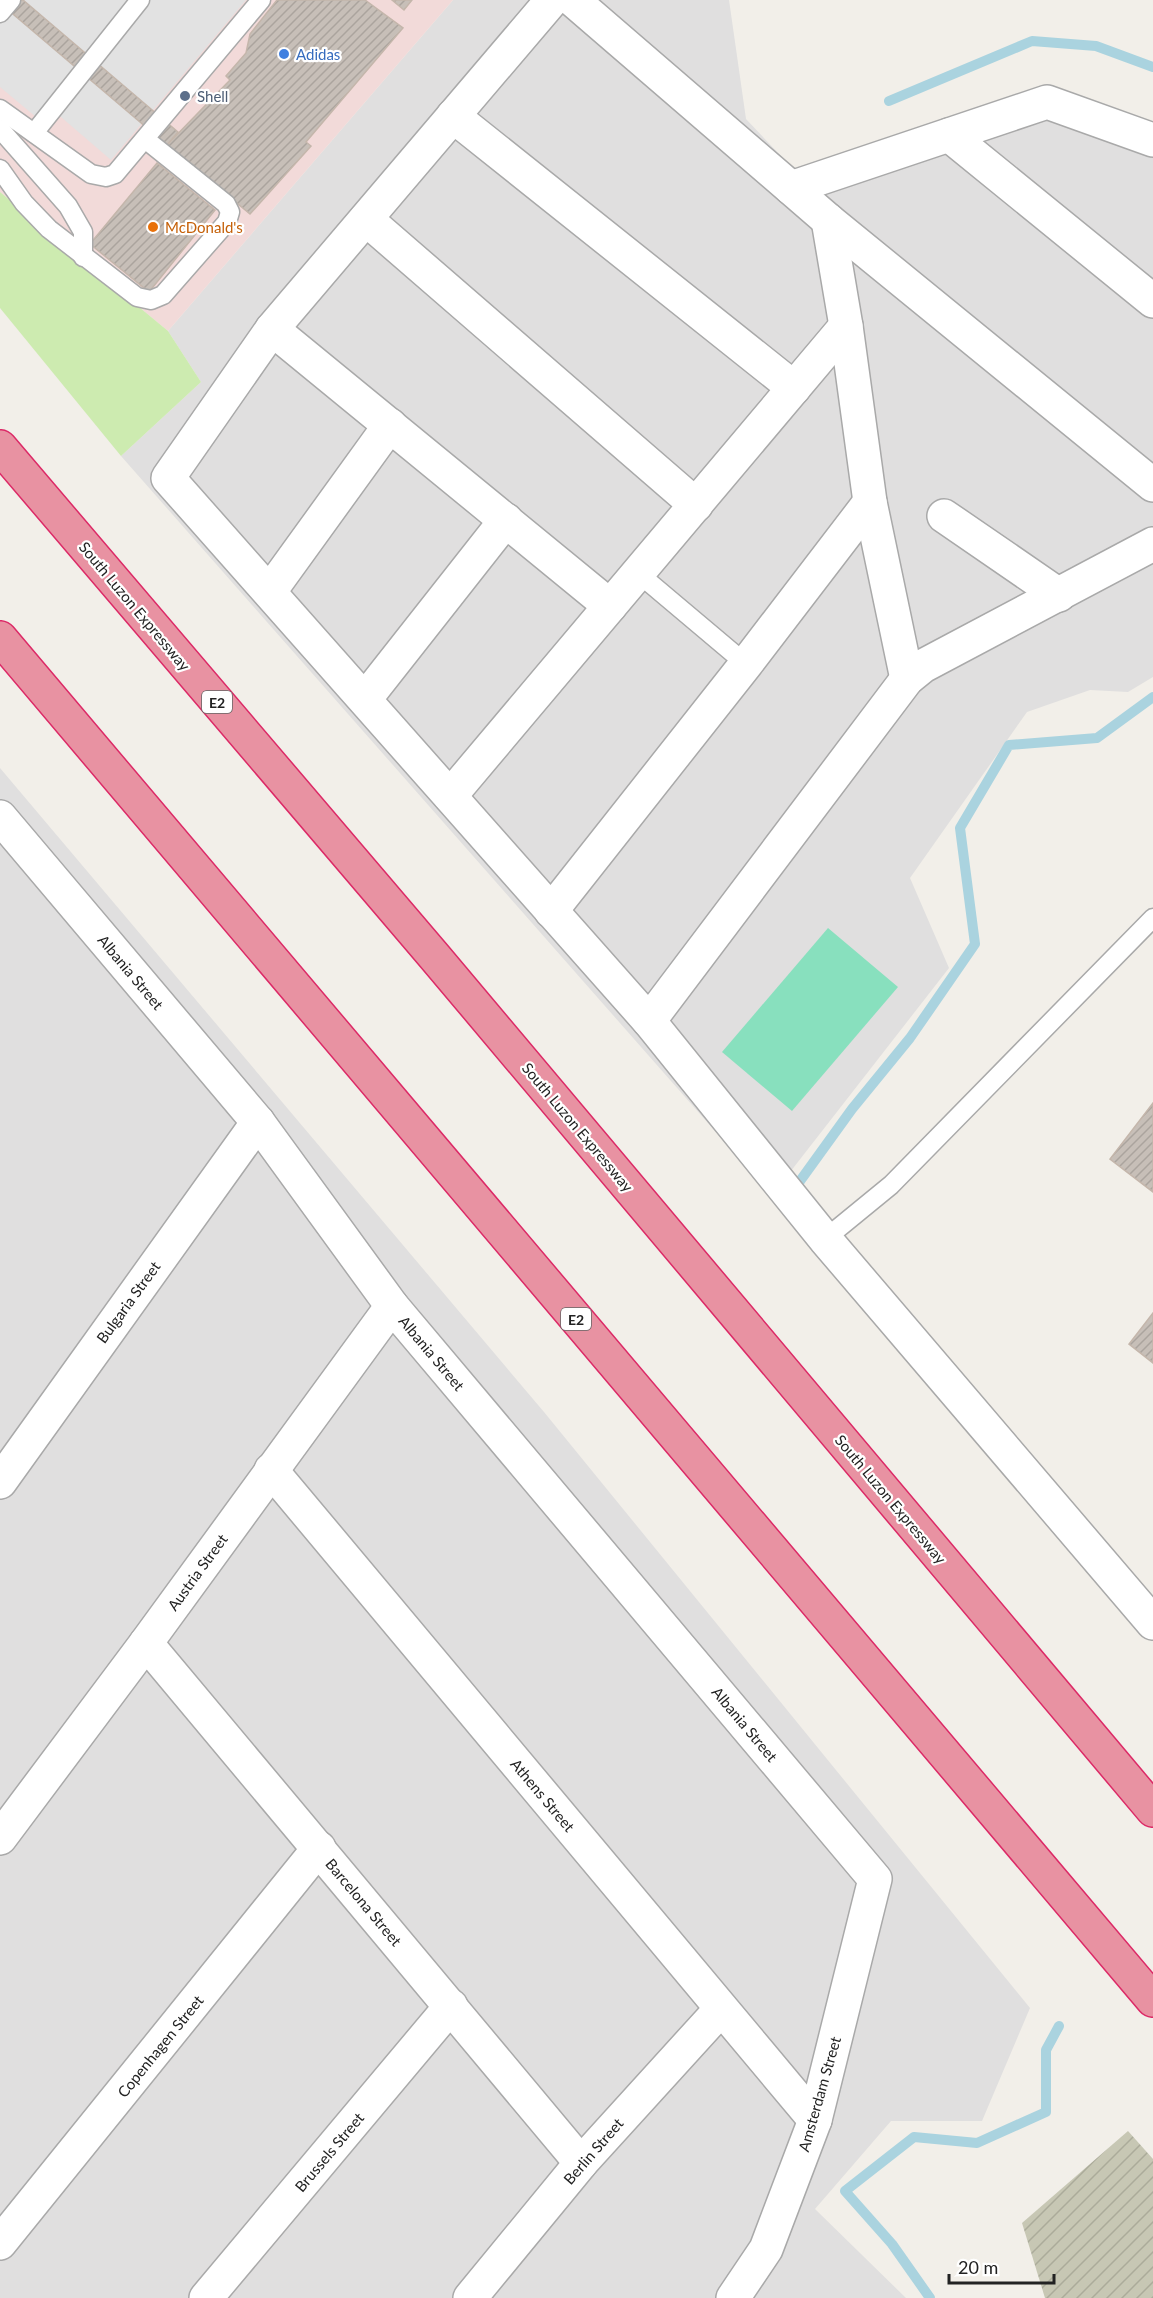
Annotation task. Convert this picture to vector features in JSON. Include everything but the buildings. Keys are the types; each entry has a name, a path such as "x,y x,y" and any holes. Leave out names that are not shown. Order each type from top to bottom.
{"highway":[{"name":"South Luzon Expressway","path":"0,447 434,956 1153,1810"},
{"name":"E2","path":"0,638 1153,2000"}],"street":[{"path":"552,0 272,330 168,478 649,1021 825,1239 1153,1623"},
{"path":"573,0 828,220 1153,484"},
{"path":"791,188 1047,102 1153,140"},
{"path":"453,116 794,388"},
{"path":"949,135 1153,301"},
{"path":"366,219 696,504"},
{"path":"828,220 846,326 870,502 907,679"},
{"path":"450,796 846,326"},
{"path":"272,330 610,606"},
{"path":"270,591 390,425"},
{"path":"551,911 746,664 870,502"},
{"path":"944,516 1059,595"},
{"path":"365,699 506,520"},
{"path":"649,1021 907,679 923,666 1153,544"},
{"name":"Albania Street","path":"0,817 258,1122 392,1306 875,1879"},
{"name":"Bulgaria Street","path":"0,1482 258,1122"},
{"name":"Austria Street","path":"0,1838 146,1643 392,1306"},
{"name":"Athens Street","path":"271,1470 814,2120"},
{"name":"Barcelona Street","path":"146,1643 581,2163"},
{"name":"Copenhagen Street","path":"0,2243 319,1848"},
{"name":"Amsterdam Street","path":"733,2298 766,2248 814,2120 875,1879"},
{"name":"Brussels Street","path":"206,2298 451,2006"},
{"name":"Berlin Street","path":"470,2298 581,2163 721,2009"}],"lane":[{"path":"0,13 11,0"},
{"path":"34,134 140,0"},
{"path":"0,109 91,174 106,177 115,174 261,0"},
{"path":"0,129 68,206 83,232 83,257"},
{"path":"0,169 24,203 49,229 137,297 151,300 163,295 227,222 230,212 226,204 146,139"},
{"path":"638,573 746,664"},
{"path":"825,1239 891,1185 1153,918"}],"shaded area":[{"name":"Shell","path":"0,0 453,0 168,331 0,192"},
{"path":"0,0 246,0 111,160 47,105 36,117 0,87"},
{"path":"453,0 729,0 746,119 799,175 1047,87 1153,128 1153,677 1128,692 1090,690 1027,712 910,878 949,968 780,1185 722,1139 121,456 201,382 168,331"},
{"path":"0,768 544,1412 1030,2008 982,2121 891,2121 815,2209 906,2298 0,2298"},
{"path":"1128,2131 1153,2159 1153,2298 1045,2298 1022,2223"}],"green space":[{"path":"0,192 168,331 201,382 121,456 0,308"},
{"path":"828,928 898,987 792,1111 722,1052"}],"waterway":[{"path":"889,101 1032,41 1096,46 1153,67"},
{"path":"800,1181 852,1109 910,1038 975,944 960,828 1009,745 1097,738 1153,697"},
{"path":"930,2298 892,2244 845,2191 914,2137 977,2143 1046,2112 1046,2050 1059,2026"}],"place":[{"name":"Adidas","path":"284,54"},
{"name":"Shell","path":"185,96"},
{"name":"McDonald's","path":"153,227"}]}
